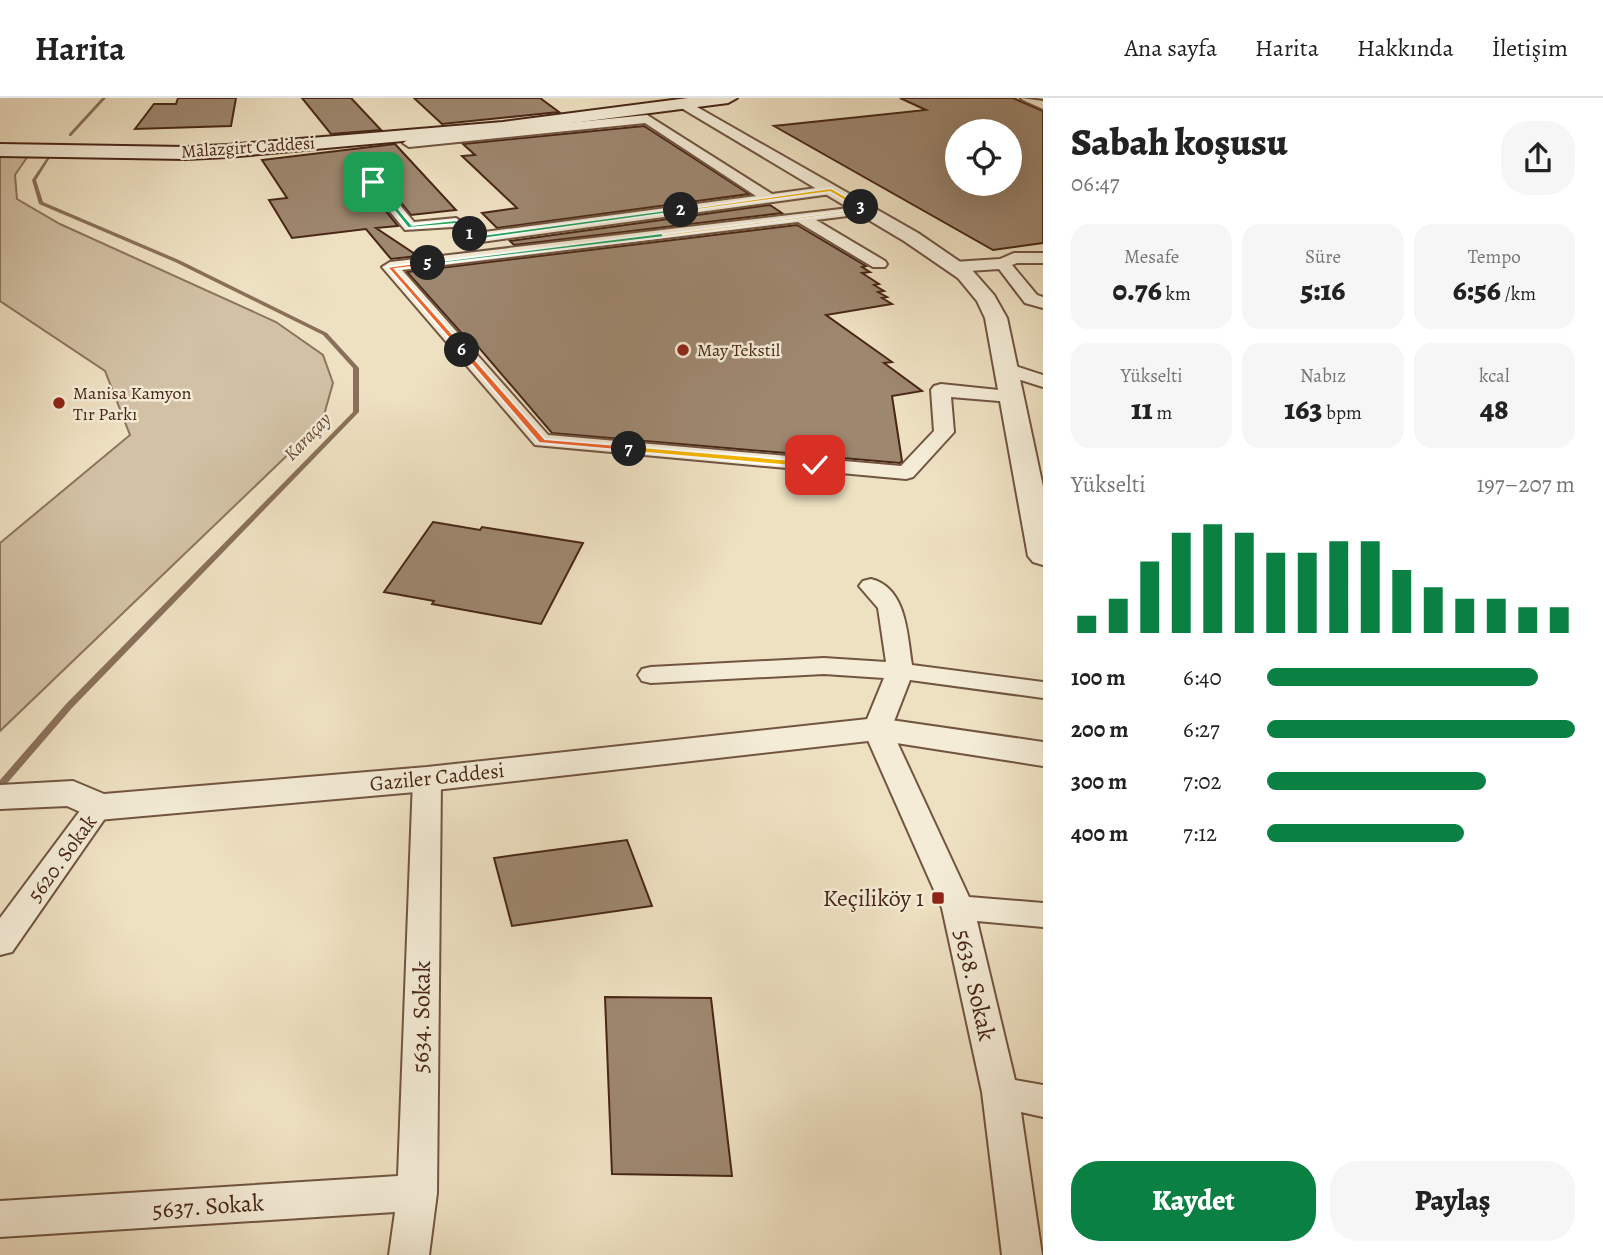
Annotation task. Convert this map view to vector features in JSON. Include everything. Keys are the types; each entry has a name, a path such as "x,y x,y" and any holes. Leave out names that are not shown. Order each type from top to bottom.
{"main road":[{"name":"Malazgirt Caddesi","path":"6,149 100,152 227,151 503,127 728,98"}],"street":[{"path":"1027,98 1043,105"},
{"path":"683,103 866,210 965,274 987,299 996,318 1043,556"},
{"path":"409,142 647,119 769,198"},
{"path":"373,182 410,227 456,222 474,238 831,190"},
{"path":"866,210 390,267 542,442 906,473 944,432 941,390 1011,396"},
{"path":"803,219 879,264"},
{"path":"954,267 1003,264 1014,258 1043,258"},
{"path":"1003,264 1031,299 1043,303"},
{"path":"1006,369 1043,381"},
{"path":"871,586 890,607 900,671 877,729"},
{"path":"651,675 824,666 900,671 1043,690"},
{"name":"Gaziler Caddesi","path":"0,797 86,800 428,779 877,729 1043,754"},
{"name":"5638. Sokak","path":"877,729 958,908 1000,1093 1021,1255"},
{"name":"5634. Sokak","path":"409,1255 417,1193 428,779"},
{"name":"5620. Sokak","path":"0,943 86,800"},
{"path":"958,908 1043,915"},
{"path":"1000,1093 1043,1101"},
{"name":"5637. Sokak","path":"0,1219 417,1193"}],"shaded area":[{"path":"0,152 30,153 15,175 17,199 60,224 276,322 323,355 333,383 322,422 0,731 0,543 130,435 105,371 0,301"}],"building":[{"path":"178,98 236,98 231,126 135,129 154,104 176,104"},
{"path":"302,98 351,98 381,130 331,134"},
{"path":"414,98 540,98 559,112 442,124"},
{"path":"900,98 1013,98 1043,111 1043,243 993,250 774,126 926,110"},
{"path":"644,126 749,194 497,228 482,213 517,208 462,156 475,155 463,144"},
{"path":"395,144 456,210 411,215 380,177 374,175 365,180 364,184 398,226 376,228 418,256 391,259 366,229 292,238 269,200 287,198 262,160"},
{"path":"770,205 782,213 514,245 510,241"},
{"name":"May Tekstil","path":"797,225 866,266 862,267 870,272 862,273 879,284 874,285 884,291 878,292 892,304 826,315 892,362 884,363 922,391 892,396 902,461 900,463 552,433 469,336 465,337 407,272"},
{"path":"433,522 583,543 541,624 432,604 434,601 384,592"},
{"path":"627,840 652,906 512,926 494,858"},
{"path":"605,997 711,998 732,1176 612,1174"}],"waterway":[{"name":"Karaçay","path":"70,135 104,98"},
{"name":"Karaçay","path":"0,786 69,706 356,412 356,368 325,334 177,261 41,203 34,180 49,156"}],"place":[{"name":"May Tekstil","path":"683,350"},
{"name":"Manisa Kamyon Tır Parkı","path":"59,403"},
{"name":"Keçiliköy 1","path":"938,898"}],"route":[{"path":"373,182 410,227 456,222 474,238 831,190 866,210 390,267 542,442 815,465"}]}
